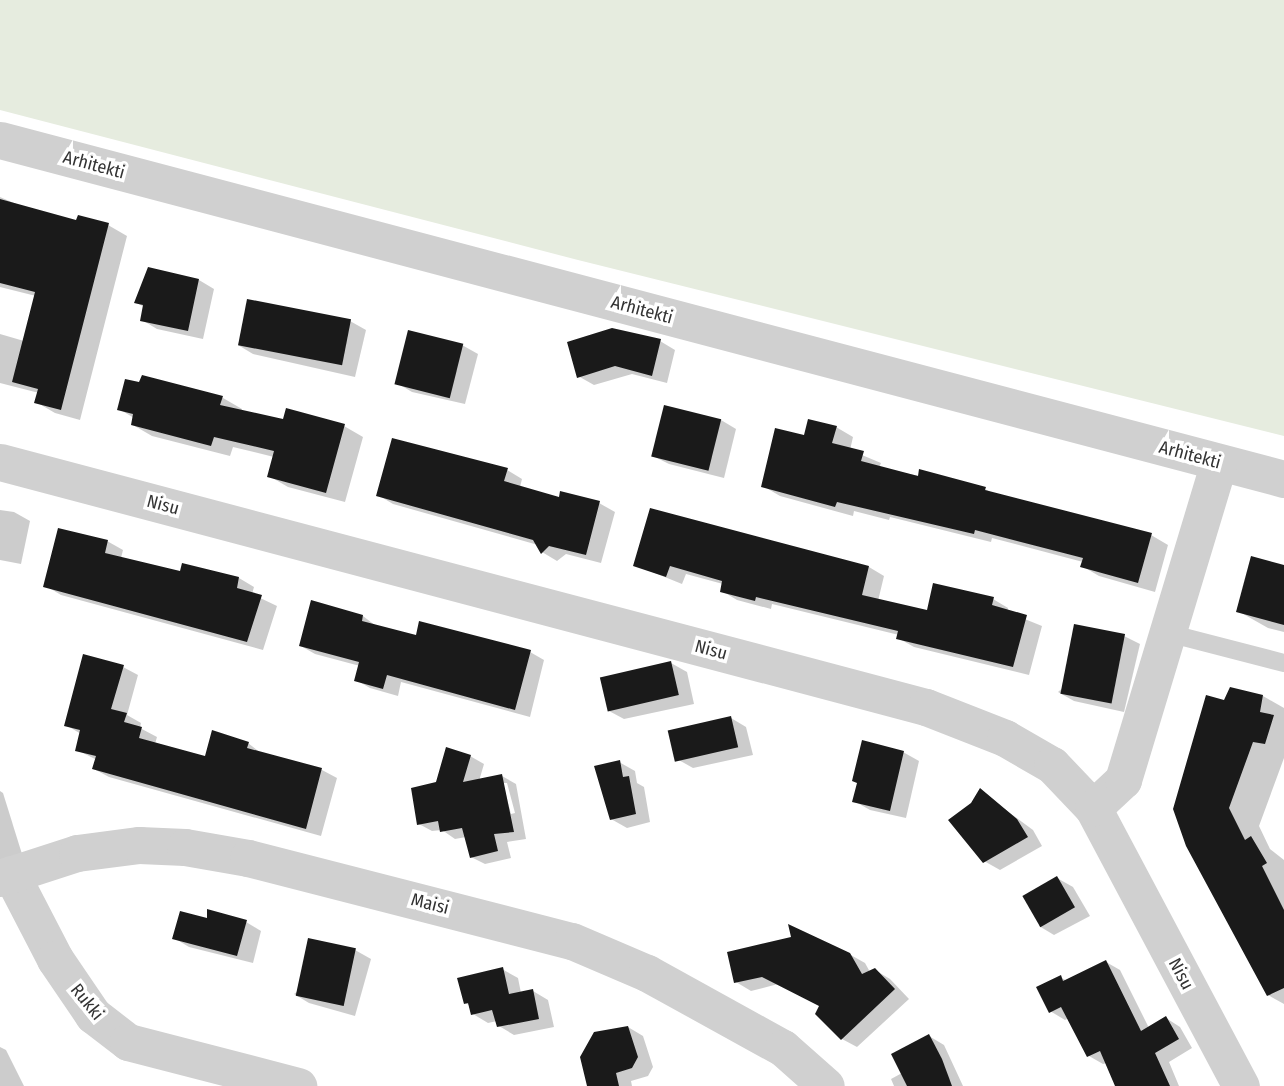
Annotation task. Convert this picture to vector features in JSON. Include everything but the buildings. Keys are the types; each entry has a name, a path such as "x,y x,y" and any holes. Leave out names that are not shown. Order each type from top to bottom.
{"street":[{"name":"Arhitekti","path":"0,140 1284,479"},
{"name":"Nisu","path":"0,462 926,707 1005,738 1052,765 1093,808 1241,1086"},
{"path":"1093,808 1123,780 1219,463"},
{"name":"Maisi","path":"6,876 77,853 139,845 185,847 248,858 572,941 647,973 783,1048 826,1086"},
{"name":"Rukki","path":"6,876 55,959 93,1015 128,1042 298,1086"}],"lane":[{"path":"1168,633 1284,663"}],"shaded area":[{"path":"0,0 1284,0 1284,436 578,260 0,110"}]}
